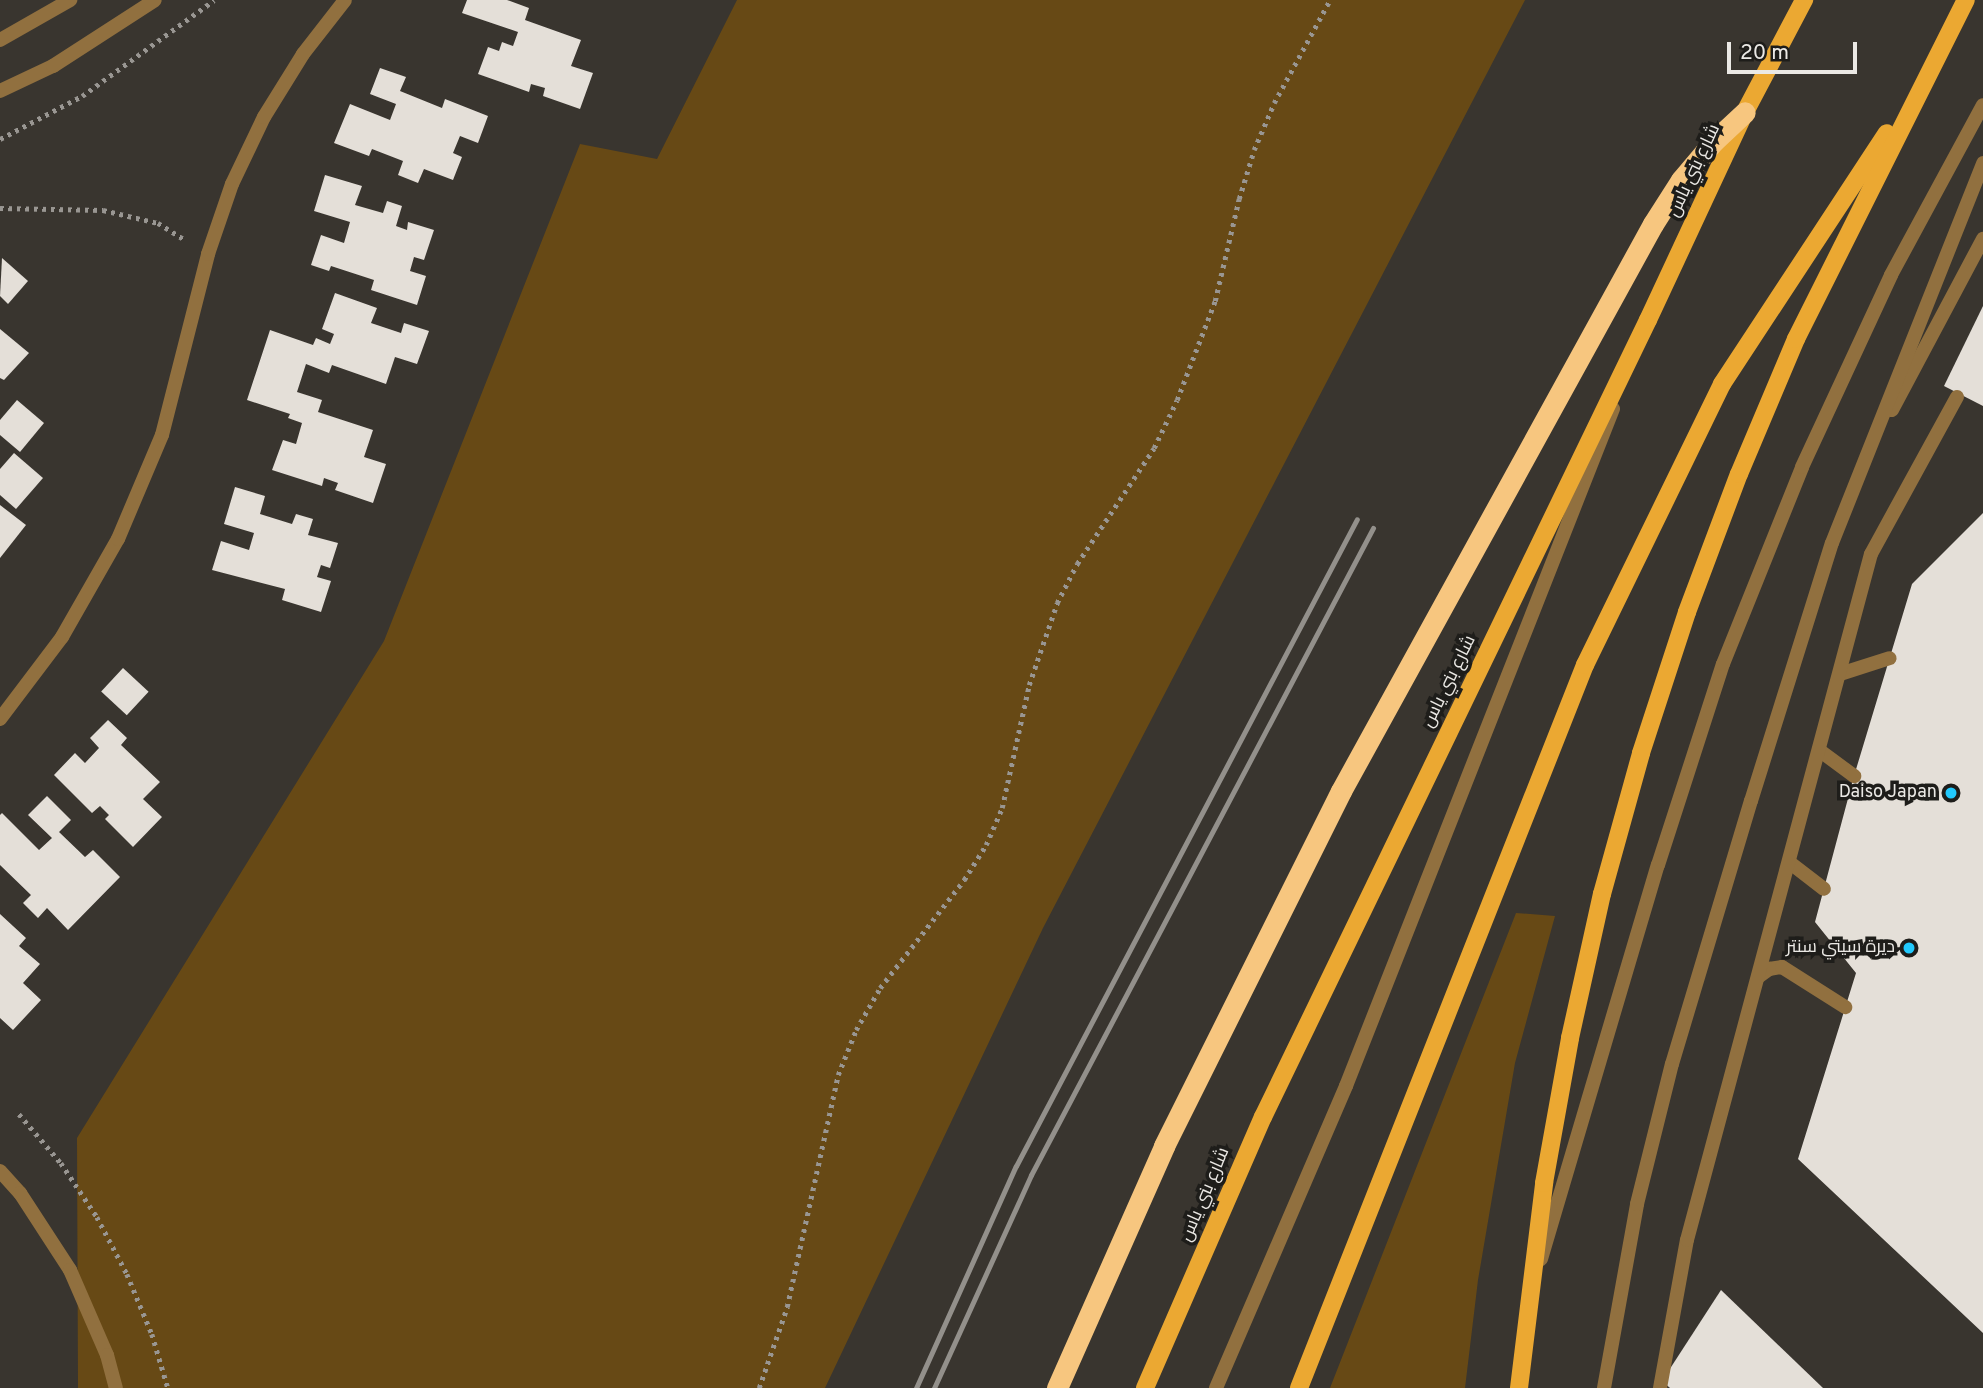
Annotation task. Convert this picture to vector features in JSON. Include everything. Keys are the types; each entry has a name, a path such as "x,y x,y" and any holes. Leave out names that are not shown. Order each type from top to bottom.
{"highway":[{"path":"1057,1388 1164,1146 1341,792 1653,223 1681,180 1714,141 1745,112"}],"main road":[{"name":"شارع بني ياس","path":"1146,1388 1263,1117 1648,320 1745,112 1804,0"},
{"path":"1520,1388 1527,1304 1544,1183 1570,1038 1602,894 1641,753 1687,612 1744,462 1796,339 1966,0"},
{"path":"1299,1388 1585,665 1722,384 1928,72"}],"lane":[{"path":"0,40 70,0"},
{"path":"0,91 52,66 155,0"},
{"path":"0,719 62,637 118,539 162,435 208,254 232,184 264,117 303,54 345,0"},
{"path":"1527,1304 1658,865 1723,664 1802,467 1885,287 1983,105"},
{"path":"1604,1388 1637,1204 1672,1064 1775,724 1857,476 1983,163"},
{"path":"1857,476 1983,239"},
{"path":"1216,1388 1346,1086 1648,320"},
{"path":"1660,1388 1687,1240 1871,554 1958,397"},
{"path":"1840,674 1890,658"},
{"path":"1819,750 1854,776"},
{"path":"1789,862 1824,889"},
{"path":"1758,977 1769,969 1782,967 1845,1007"},
{"path":"0,1171 20,1193 70,1270 107,1354 116,1388"}],"path":[{"path":"0,139 82,96 214,0"},
{"path":"759,1388 787,1307 838,1075 856,1030 880,988 964,880 986,845 1002,808 1029,685 1057,603 1077,564 1154,448 1177,400 1215,301 1239,199 1254,150 1274,103 1330,0"},
{"path":"0,208 103,210 158,223 208,254"},
{"path":"19,1114 61,1163 97,1217 127,1274 152,1334 168,1388"}],"shaded area":[{"path":"737,0 1525,0 1043,928 825,1388 78,1388 77,1138 384,641 580,144 657,159"},
{"path":"1516,913 1555,916 1515,1063 1478,1280 1465,1388 1330,1388"}],"building":[{"path":"467,0 507,0 529,8 525,20 581,40 571,66 593,73 580,109 543,96 545,88 531,84 529,92 478,74 488,47 499,51 502,42 513,46 518,32 462,13"},
{"path":"380,68 406,77 400,91 442,108 445,99 488,116 478,143 460,136 453,153 462,157 453,180 424,169 418,183 398,175 403,161 372,149 369,156 334,143 350,104 390,120 396,104 370,94"},
{"path":"325,175 362,186 355,205 383,213 387,201 402,206 396,226 407,230 408,222 434,230 424,260 414,257 410,271 426,276 417,305 371,290 374,280 331,266 329,271 311,265 321,235 344,243 350,222 314,211"},
{"path":"2,258 28,281 8,304 0,296"},
{"path":"335,293 377,308 371,323 401,333 404,323 429,331 417,364 395,357 386,384 332,365 329,373 306,364 297,392 322,400 318,412 373,430 364,457 386,464 373,503 335,490 338,483 324,478 322,486 272,470 283,440 296,444 302,423 288,418 290,414 247,400 270,330 313,345 316,338 330,344 334,334 322,329"},
{"path":"1983,306 1983,406 1944,386"},
{"path":"0,329 29,353 4,380 0,378"},
{"path":"17,400 44,423 20,452 0,435 0,420"},
{"path":"14,453 43,478 16,509 0,495 0,469"},
{"path":"235,487 265,496 260,514 292,524 296,514 313,519 308,535 338,543 330,568 321,565 317,577 331,581 321,612 282,600 285,589 212,570 221,541 249,550 254,533 224,524"},
{"path":"0,505 26,525 0,558"},
{"name":"ديرة سيتي سنتر","path":"1983,513 1983,1333 1798,1159 1856,973 1815,922 1854,776 1912,584"},
{"path":"123,668 149,692 127,715 101,691"},
{"path":"108,720 127,738 121,745 160,782 143,799 162,817 133,847 105,819 109,815 100,806 92,813 54,775 75,753 85,763 99,748 90,738"},
{"path":"47,796 71,820 59,832 85,857 93,850 120,877 68,930 47,908 38,918 23,903 31,895 0,865 0,815 2,813 39,850 52,838 28,815"},
{"path":"0,914 26,938 19,946 40,964 23,983 41,1000 13,1030 0,1018"},
{"path":"1721,1290 1823,1388 1670,1388 1662,1381"}],"railway":[{"path":"916,1388 1016,1166 1357,519"},
{"path":"934,1388 1031,1175 1373,528"}],"place":[{"name":"Daiso Japan","path":"1951,793"},
{"name":"ديرة سيتي سنتر","path":"1909,948"}]}
